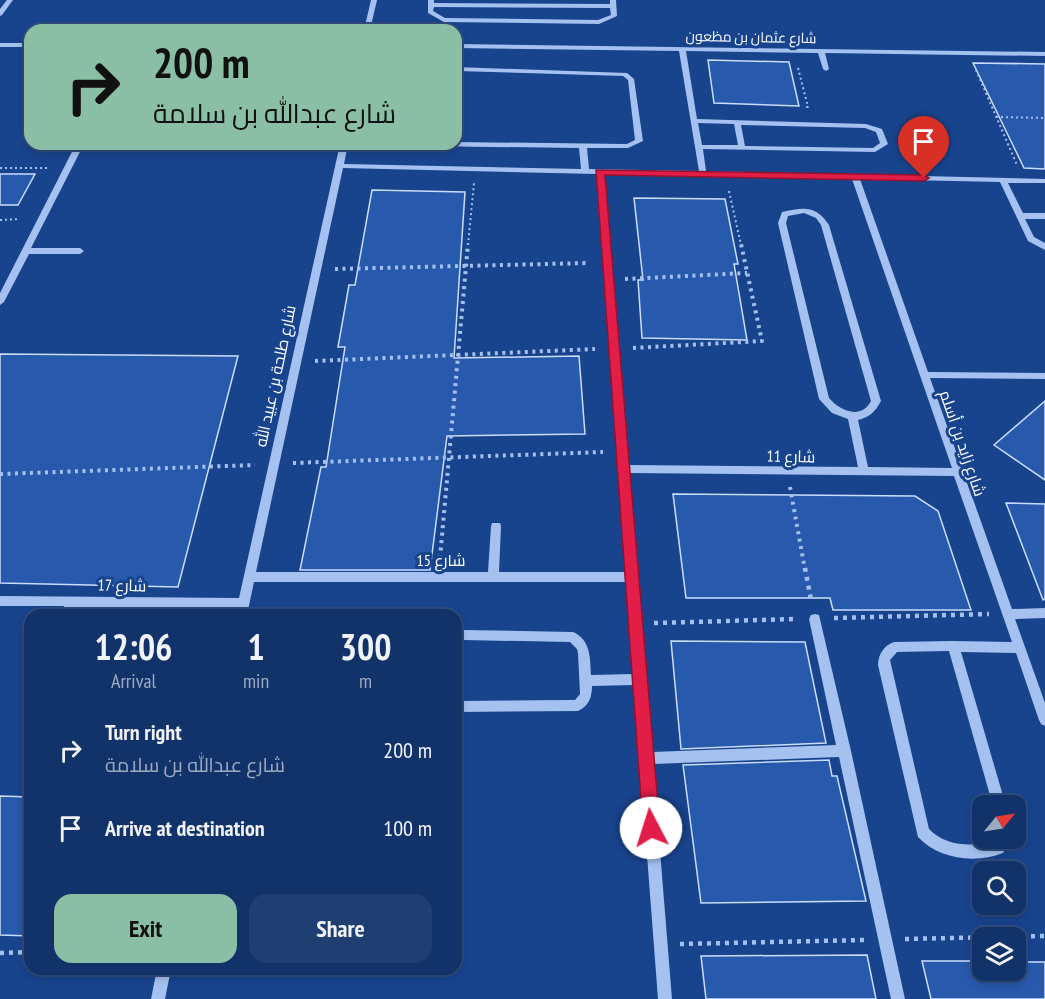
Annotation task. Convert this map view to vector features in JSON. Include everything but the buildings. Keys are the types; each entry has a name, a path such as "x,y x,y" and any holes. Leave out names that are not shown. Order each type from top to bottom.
{"street":[{"path":"0,14 10,0"},
{"path":"369,24 374,0"},
{"path":"431,2 614,3 614,16 599,22 450,21 432,15 431,2"},
{"path":"0,45 24,45"},
{"name":"شارع عثمان بن مظعون","path":"462,46 1045,54"},
{"path":"682,48 703,174"},
{"path":"821,50 826,69"},
{"path":"462,69 626,74 631,79 639,141 628,146 462,145"},
{"path":"694,121 866,126 879,131 884,144 875,150 699,147"},
{"path":"737,123 742,147"},
{"path":"583,146 585,171"},
{"path":"0,302 4,286 26,251 77,150"},
{"name":"شارع طلحة بن عبيد الله","path":"242,609 343,150"},
{"path":"339,166 1045,181"},
{"path":"600,172 665,999"},
{"name":"شارع زايد بن أسلم","path":"855,177 1007,614 1044,713"},
{"path":"1003,180 1031,239 1045,247"},
{"path":"790,211 813,212 825,225 876,401 868,412 852,416 834,410 824,399 782,223 782,218 790,211"},
{"path":"1020,216 1045,216"},
{"path":"26,251 80,251"},
{"path":"924,375 1045,376"},
{"path":"852,416 864,471"},
{"name":"شارع 11","path":"623,469 957,472"},
{"path":"493,577 496,526"},
{"name":"شارع 15","path":"250,577 632,577"},
{"name":"شارع 17","path":"0,601 72,601 242,609"},
{"path":"69,609 72,601"},
{"path":"1007,614 1045,613"},
{"path":"815,619 897,999"},
{"path":"462,707 578,705 586,696 582,646 573,637 463,634"},
{"path":"974,849 951,850 934,845 923,832 884,658 894,648 903,646 1019,648"},
{"path":"954,646 997,795"},
{"path":"585,681 640,679"},
{"path":"646,758 845,751"},
{"path":"158,999 163,975"}],"path":[{"path":"793,50 808,107 796,107"},
{"path":"968,52 1023,180"},
{"path":"996,117 1045,118"},
{"path":"0,168 68,168"},
{"path":"438,577 475,169"},
{"path":"296,362 762,341 726,174"},
{"path":"316,269 607,263"},
{"path":"608,280 747,273"},
{"path":"0,474 622,452"},
{"path":"787,471 815,619"},
{"path":"661,945 1045,936"},
{"path":"0,953 24,952"}],"route":[{"path":"651,828 600,172 924,178"}]}
